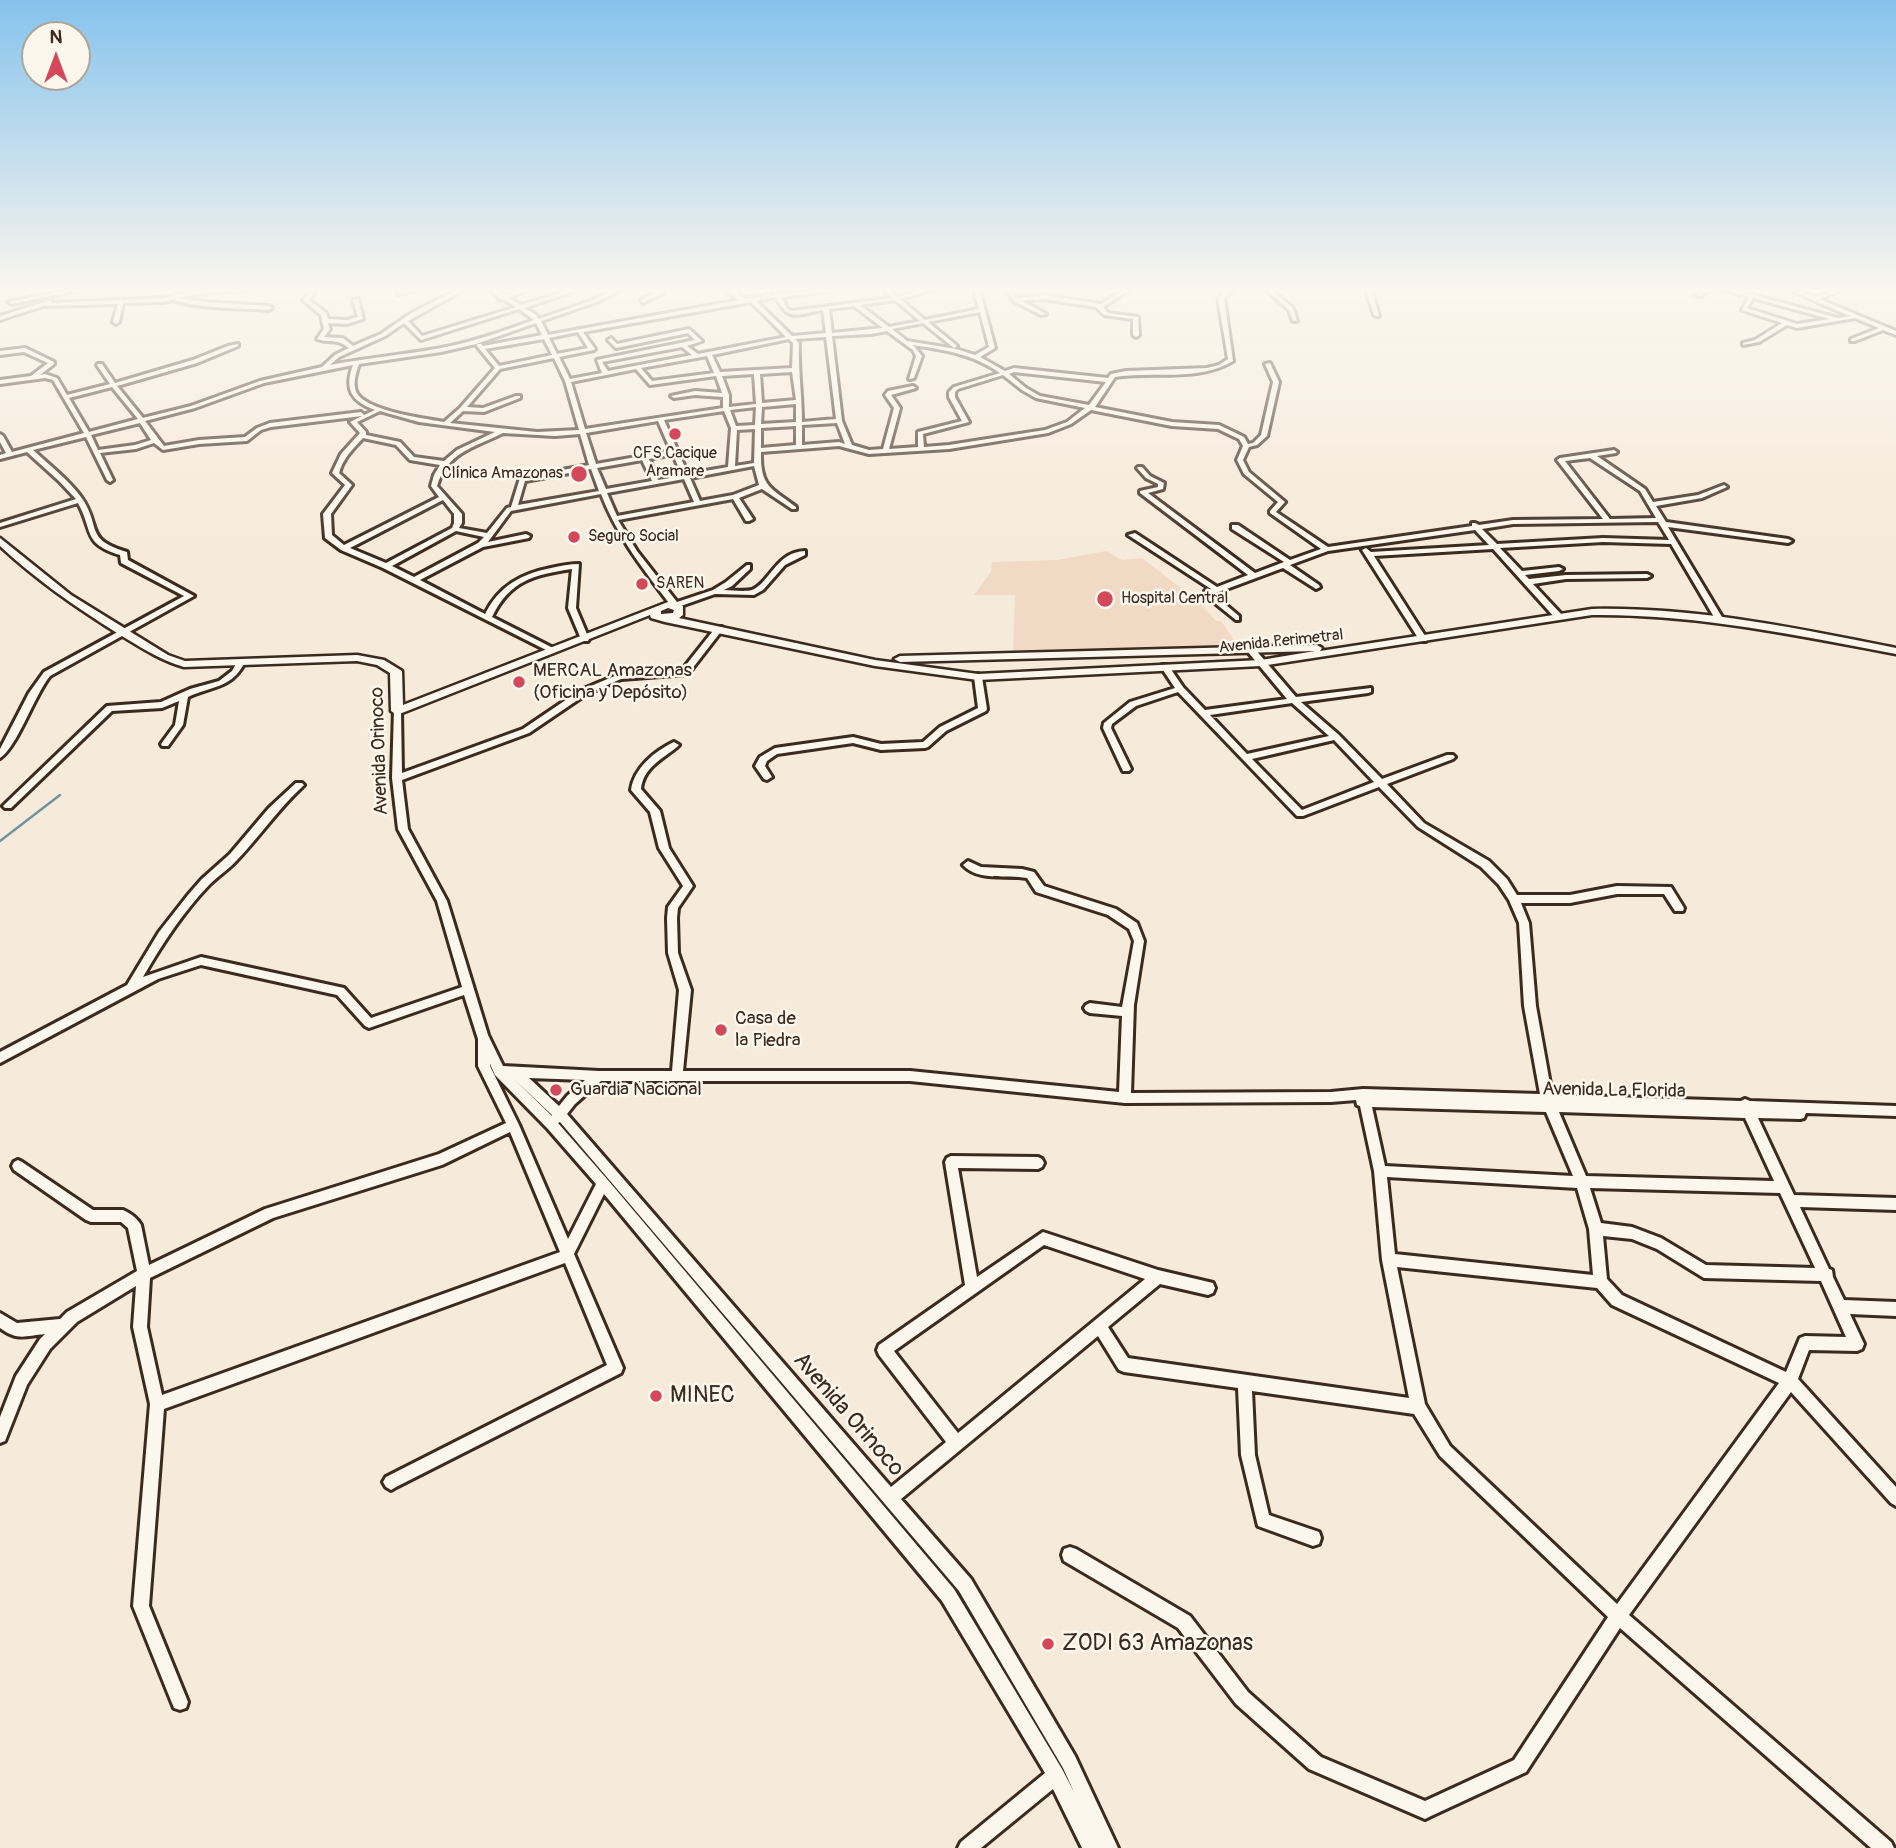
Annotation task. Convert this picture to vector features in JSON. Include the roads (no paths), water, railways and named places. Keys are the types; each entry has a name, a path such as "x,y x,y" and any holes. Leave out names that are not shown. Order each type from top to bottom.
{"main road":[{"name":"Avenida Orinoco","path":"0,527 19,559"},
{"name":"Avenida Orinoco","path":"0,541 67,597 175,661 240,664 356,658 380,662 396,671 397,710"},
{"path":"659,607 655,616 672,614"},
{"path":"659,607 672,614"},
{"path":"397,710 631,621 659,607"},
{"name":"Avenida Perimetral","path":"672,614 883,659 1347,647 1556,615 1625,611 1717,615 1896,649"},
{"name":"Avenida Perimetral","path":"672,614 719,629 875,663 978,677 1261,663 1422,636"},
{"path":"631,621 672,614"},
{"path":"1012,657 1017,676"}],"street":[{"path":"32,377 36,374"},
{"path":"105,374 142,421 154,441 168,449 193,443 247,439 259,429 270,425 368,414"},
{"path":"66,397 113,387 149,374"},
{"path":"0,457 193,407 244,387 298,374"},
{"path":"352,374 352,388 356,397 377,411 501,431 557,434 726,408 799,402"},
{"path":"446,423 462,410 493,374"},
{"path":"565,374 593,466 614,519 663,592 672,614 729,584 747,567"},
{"path":"568,380 604,374"},
{"path":"643,374 650,383 716,374"},
{"path":"718,374 734,428 731,469"},
{"path":"757,374 760,426 757,464 763,486 794,508"},
{"path":"796,374 799,402 799,447"},
{"path":"833,374 839,421 849,445"},
{"path":"911,378 912,374"},
{"path":"921,448 920,433 966,422 963,413 957,408 952,392 997,374"},
{"path":"1006,374 1025,391 1038,397 1172,424 1219,427 1242,438 1245,446 1240,460 1246,473 1282,502 1272,512 1327,549"},
{"path":"1053,374 1107,380 1116,374"},
{"path":"1245,446 1255,444 1264,436 1276,382 1273,374"},
{"path":"0,382 32,377 55,379 88,435 110,480"},
{"path":"757,450 849,445 869,452 949,447 1046,432 1069,423 1092,406 1107,386 1107,380"},
{"path":"886,449 897,408 888,395 890,392 913,388"},
{"path":"674,396 695,393 726,395"},
{"path":"462,410 484,411 518,397"},
{"path":"377,411 352,424 364,430 362,436 340,458 335,473 349,485 327,514 328,536 344,548 386,566 552,651"},
{"path":"660,419 698,504"},
{"path":"734,428 839,421"},
{"path":"386,566 455,529 458,514 434,485 444,463 466,447 501,431"},
{"path":"0,436 10,454"},
{"path":"362,436 398,443 412,459 444,463"},
{"path":"96,452 136,447 154,441"},
{"path":"0,755 9,744 38,683 47,674 190,596 124,561 124,554 102,547 93,538 80,500 28,449"},
{"path":"514,508 522,479 675,452"},
{"path":"1607,519 1560,460 1614,452"},
{"path":"1592,456 1643,490 1717,615"},
{"path":"645,458 656,482"},
{"path":"481,545 509,509 757,464"},
{"path":"1140,468 1148,477 1161,483 1161,488 1142,492 1254,576"},
{"path":"614,519 735,497 763,486"},
{"path":"1652,504 1700,497 1724,486"},
{"path":"344,548 444,497"},
{"path":"735,497 749,519"},
{"path":"0,527 80,500"},
{"path":"1236,618 1208,593 1327,549 1475,525 1607,519 1662,522 1788,541"},
{"path":"1475,525 1556,615"},
{"path":"1235,527 1316,587"},
{"path":"455,529 487,535"},
{"path":"1132,535 1217,590"},
{"path":"413,581 481,545 526,536"},
{"path":"1369,554 1603,540 1673,542"},
{"path":"1362,543 1422,636"},
{"path":"714,592 751,593 760,588 782,563 802,553"},
{"path":"487,618 495,598 510,583 550,570 576,566 572,608 584,639"},
{"path":"1519,574 1559,569"},
{"path":"1527,582 1597,576 1647,576"},
{"path":"659,607 663,592"},
{"path":"397,778 526,731 582,693 620,677 685,672 719,629"},
{"path":"1251,650 1295,702 1336,737 1421,825 1485,864 1503,882 1514,899 1524,923 1530,1006 1549,1103 1582,1182 1596,1229 1600,1282 1617,1300 1790,1381 1896,1498"},
{"path":"8,806 110,708 156,706 222,683 236,673 240,664"},
{"path":"1165,667 1181,689 1300,814 1450,757"},
{"path":"767,777 760,766 763,758 775,751 853,740 881,747 925,745 943,729 983,709 978,677"},
{"path":"1126,769 1107,727 1108,723 1133,704 1181,689"},
{"path":"1204,713 1368,690"},
{"path":"165,744 179,725 184,695"},
{"name":"Avenida Orinoco","path":"397,710 397,778 403,829 442,901 482,1035 492,1056 556,1119 965,1585 1069,1762 1109,1848"},
{"path":"1246,757 1336,737"},
{"path":"674,745 644,768 636,779 636,790 655,811 664,848 688,886 673,907 672,918 673,953 685,990 677,1075"},
{"path":"131,988 142,966 183,907 204,883 231,860 283,798 299,785"},
{"path":"968,864 983,872 1004,870 1030,876 1040,889 1112,912 1133,926 1139,941 1128,1012 1125,1098"},
{"path":"1514,899 1570,900 1617,890 1667,890 1679,908"},
{"path":"0,1058 131,988 172,969 201,961 340,991 369,1023 468,989"},
{"path":"1090,1008 1128,1012"},
{"path":"391,1482 615,1368 513,1125 484,1066 482,1035"},
{"name":"Avenida La Florida","path":"507,1072 599,1076 923,1077 1125,1098 1331,1097 1747,1108 1896,1118"},
{"path":"556,1119 599,1076"},
{"path":"1365,1098 1380,1171 1389,1260 1418,1407 1445,1451 1618,1616 1885,1848"},
{"path":"1070,1555 1184,1622 1242,1698 1315,1763 1425,1810 1520,1766 1618,1616 1790,1381 1805,1343 1857,1344 1747,1108 1896,1111"},
{"name":"Avenida Orinoco","path":"556,1119 603,1183 948,1595 1056,1775 1092,1848"},
{"path":"0,1436 20,1381 60,1325 144,1273 270,1213 442,1159 513,1125"},
{"path":"972,1289 951,1162 1038,1163"},
{"path":"18,1166 91,1216 123,1216 134,1225 144,1273 141,1327 157,1404 141,1606 180,1702"},
{"path":"1380,1171 1787,1194 1896,1204"},
{"path":"157,1404 566,1255 603,1183"},
{"path":"1596,1229 1632,1233 1661,1244 1704,1271 1827,1275"},
{"path":"957,1444 884,1350 1043,1238 1158,1277 1208,1288"},
{"path":"1389,1260 1600,1282"},
{"path":"890,1498 1158,1277"},
{"path":"1840,1307 1896,1309"},
{"path":"0,1320 15,1330 60,1325"},
{"path":"1100,1326 1124,1365 1418,1407"},
{"path":"1245,1384 1248,1455 1263,1521 1313,1538"},
{"path":"967,1848 1056,1775"}],"waterway":[{"path":"0,841 60,795"}],"place":[{"name":"CFS Cacique Aramare","path":"675,434"},
{"name":"Clínica Amazonas","path":"579,474"},
{"name":"Seguro Social","path":"574,537"},
{"name":"SAREN","path":"642,584"},
{"name":"Hospital Central","path":"1105,599"},
{"name":"MERCAL Amazonas (Oficina y Depósito)","path":"519,682"},
{"name":"Casa de la Piedra","path":"721,1030"},
{"name":"Guardia Nacional","path":"556,1090"},
{"name":"MINEC","path":"656,1396"},
{"name":"ZODI 63 Amazonas","path":"1048,1644"}]}
